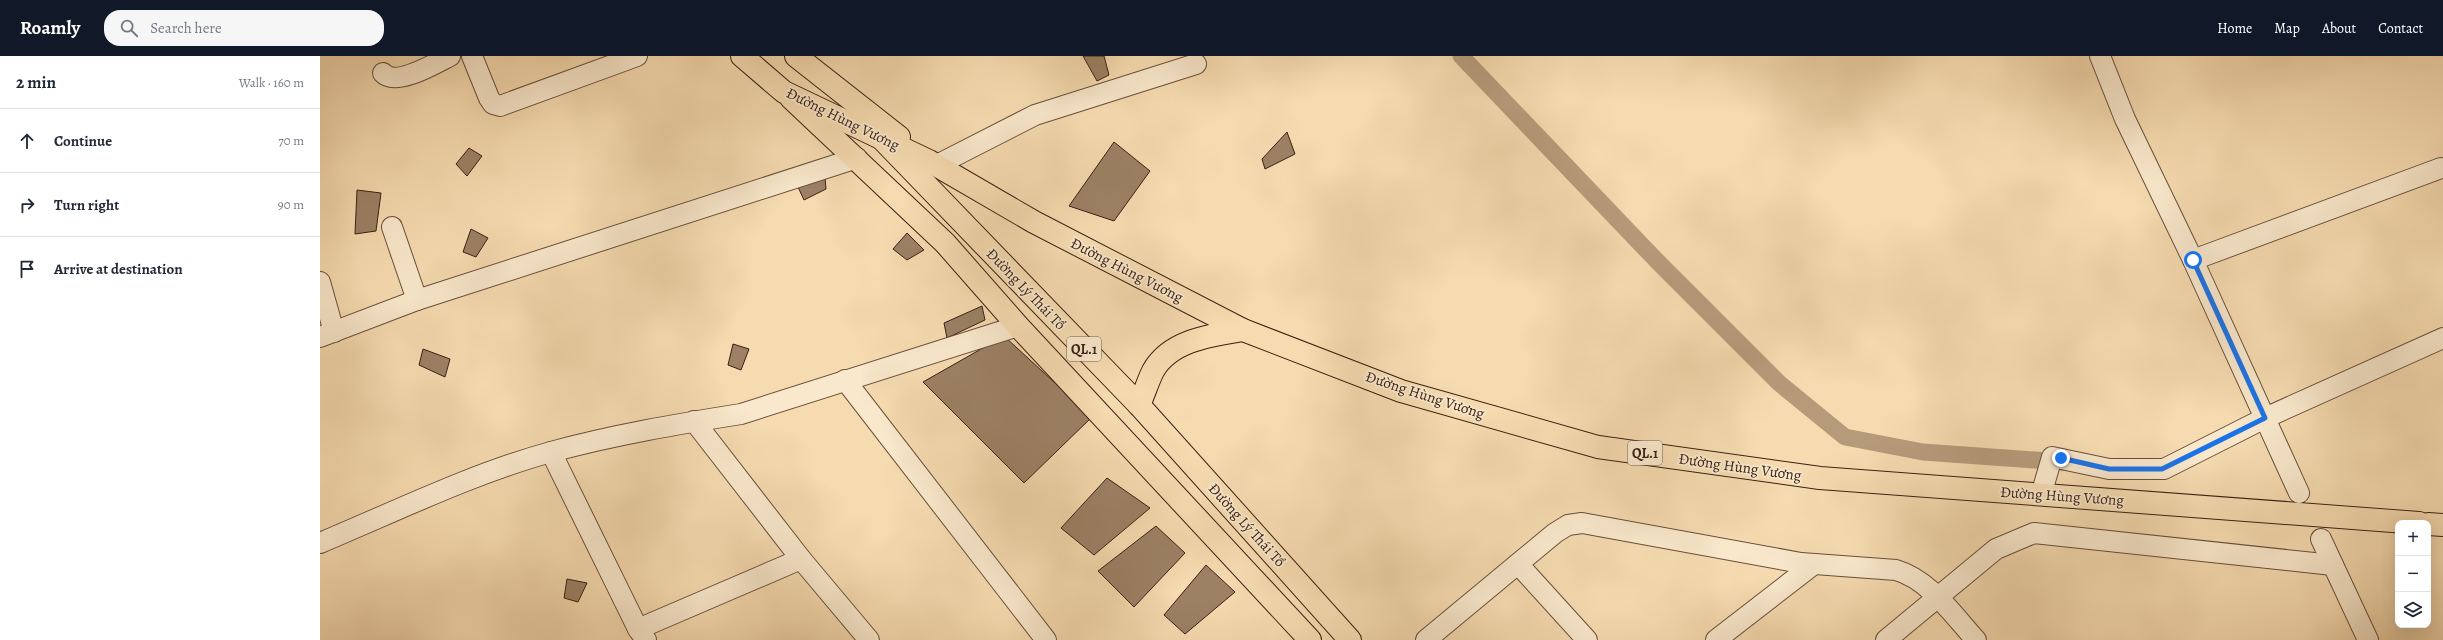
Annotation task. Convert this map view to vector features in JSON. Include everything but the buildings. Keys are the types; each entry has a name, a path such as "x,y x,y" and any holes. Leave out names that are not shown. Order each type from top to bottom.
{"main road":[{"name":"Đường Hùng Vương","path":"742,56 784,92 933,163 1034,222 1243,330 1401,391 1598,447 1820,478 2044,482 2395,520"},
{"name":"Đường Hùng Vương","path":"803,61 933,163"},
{"name":"Đường Lý Thái Tổ","path":"803,61 880,137 1139,405 1350,640"},
{"name":"Đường Lý Thái Tổ","path":"784,92 857,158 944,243 1018,326 1088,398 1310,640"},
{"path":"1139,405 1154,370 1166,354 1182,345 1214,335 1243,330"},
{"path":"1088,398 1112,377"},
{"path":"2431,524 2443,525"}],"street":[{"path":"383,73 392,78 403,76 450,56"},
{"path":"472,56 493,104 500,106 637,56"},
{"path":"2100,56 2125,119 2193,260 2299,493"},
{"path":"933,163 1035,115 1196,64"},
{"path":"320,282 327,334 417,300 857,158"},
{"path":"2193,260 2441,168"},
{"path":"392,227 417,300"},
{"path":"320,543 471,480 551,452 694,421 741,414 1018,326"},
{"path":"2044,482 2051,457 2056,456 2067,461 2109,469 2164,469 2265,418 2443,338"},
{"path":"845,380 1046,640"},
{"path":"694,421 801,559 869,640"},
{"path":"551,452 642,634 801,559"},
{"path":"1426,640 1555,533 1568,525 1582,523 1814,564 1896,570 1910,574 1923,583 1976,640"},
{"path":"1886,640 1996,549 2034,533 2333,565"},
{"path":"2321,539 2368,640"},
{"path":"1518,564 1587,640"},
{"path":"1716,640 1814,564"}],"waterway":[{"path":"1461,56 1657,261 1779,383 1845,437 1923,452 2063,462"}],"route":[{"path":"2061,458 2067,461 2109,469 2164,469 2265,418 2193,260"}]}
